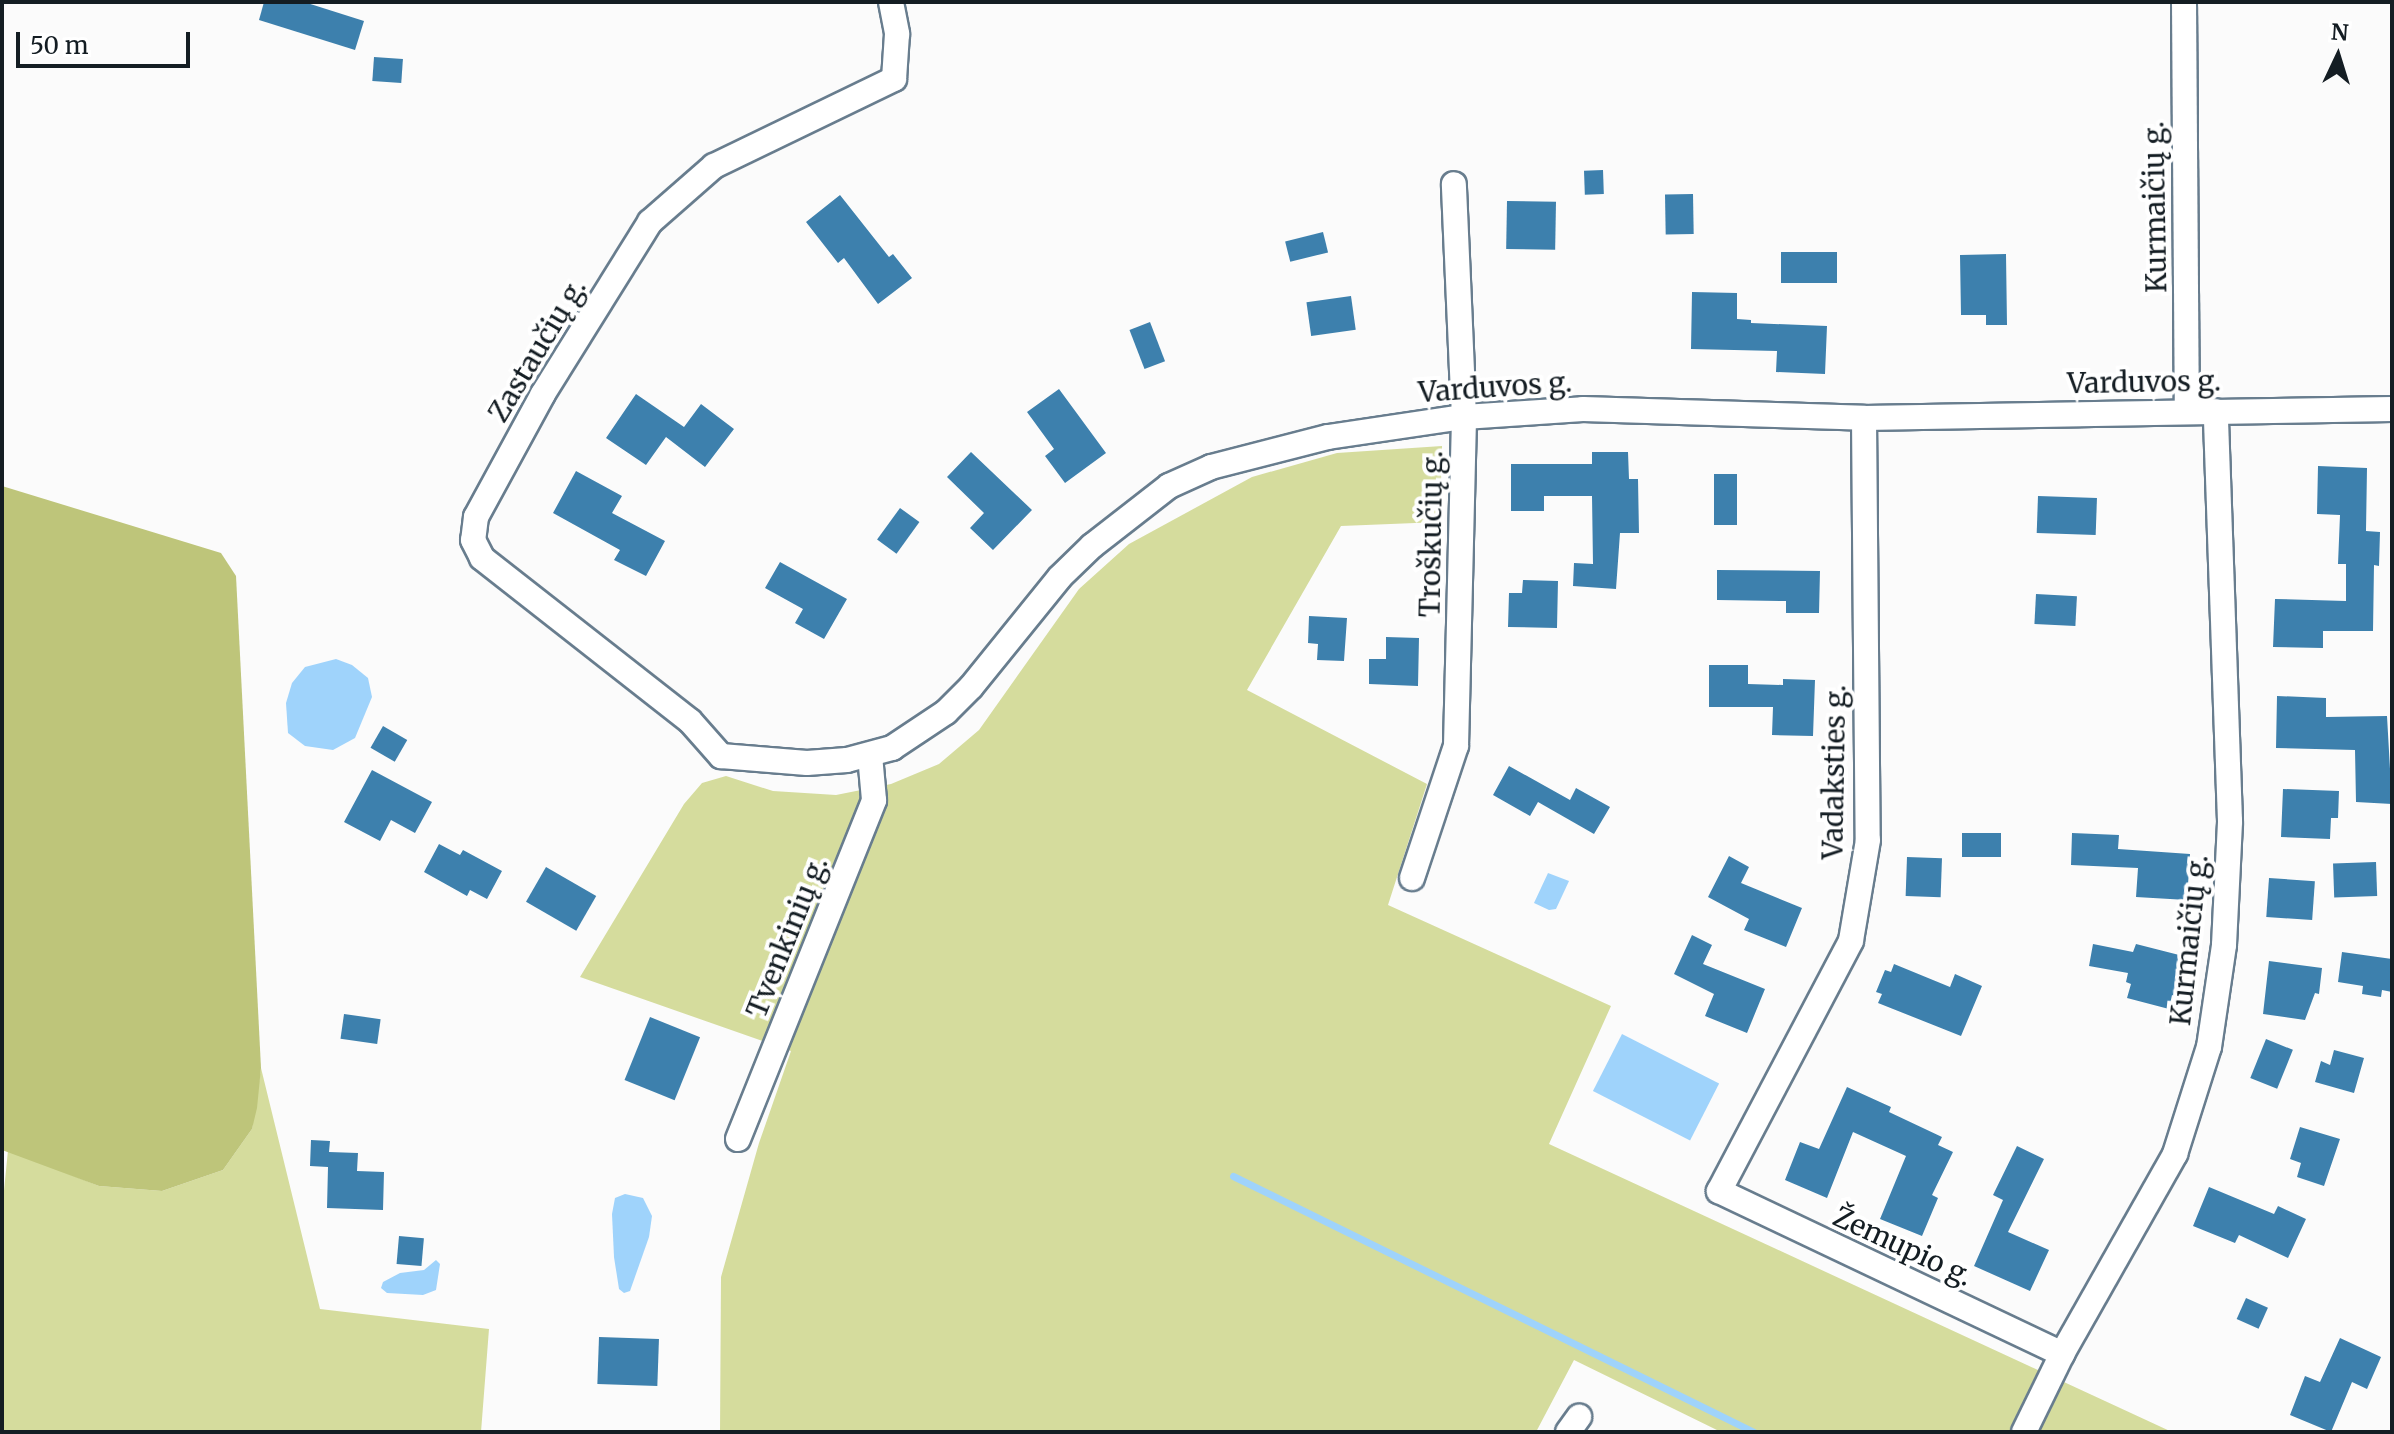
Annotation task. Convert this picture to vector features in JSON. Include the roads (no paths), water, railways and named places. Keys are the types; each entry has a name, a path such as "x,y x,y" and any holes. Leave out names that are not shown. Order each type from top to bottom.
{"street":[{"name":"Zastaučių g.","path":"721,756 690,721 482,558 473,540 476,517 543,394 650,222 714,166 894,79 897,34 891,2"},
{"name":"Kurmaičių g.","path":"2184,2 2187,411"},
{"name":"Troškučių g.","path":"1412,878 1456,746 1464,417 1454,184"},
{"name":"Varduvos g.","path":"721,756 807,763 870,755 921,732 971,687 1060,577 1092,546 1169,486 1211,467 1256,453 1358,432 1464,417 1583,409 1864,418 2392,409"},
{"name":"Kurmaičių g.","path":"2024,1432 2062,1354 2175,1154 2209,1047 2224,945 2230,821 2216,411"},
{"name":"Vadaksties g.","path":"1719,1191 1851,941 1868,840 1864,418"},
{"name":"Tvenkinių g.","path":"738,1139 874,800 870,755"},
{"name":"Žemupio g.","path":"1719,1191 2062,1354"}],"water":[{"path":"336,659 352,665 368,678 372,697 355,738 333,750 305,746 288,733 286,703 292,683 305,667"},
{"path":"1548,873 1569,881 1556,909 1549,910 1534,903"},
{"path":"1622,1034 1719,1083 1690,1141 1593,1091"},
{"path":"625,1194 643,1198 652,1216 649,1237 630,1291 624,1293 619,1289 614,1257 612,1214 615,1198"},
{"path":"436,1260 440,1264 436,1290 423,1295 387,1293 381,1288 383,1282 400,1273 424,1270"}],"waterway":[{"path":"1233,1176 1754,1432"}]}
